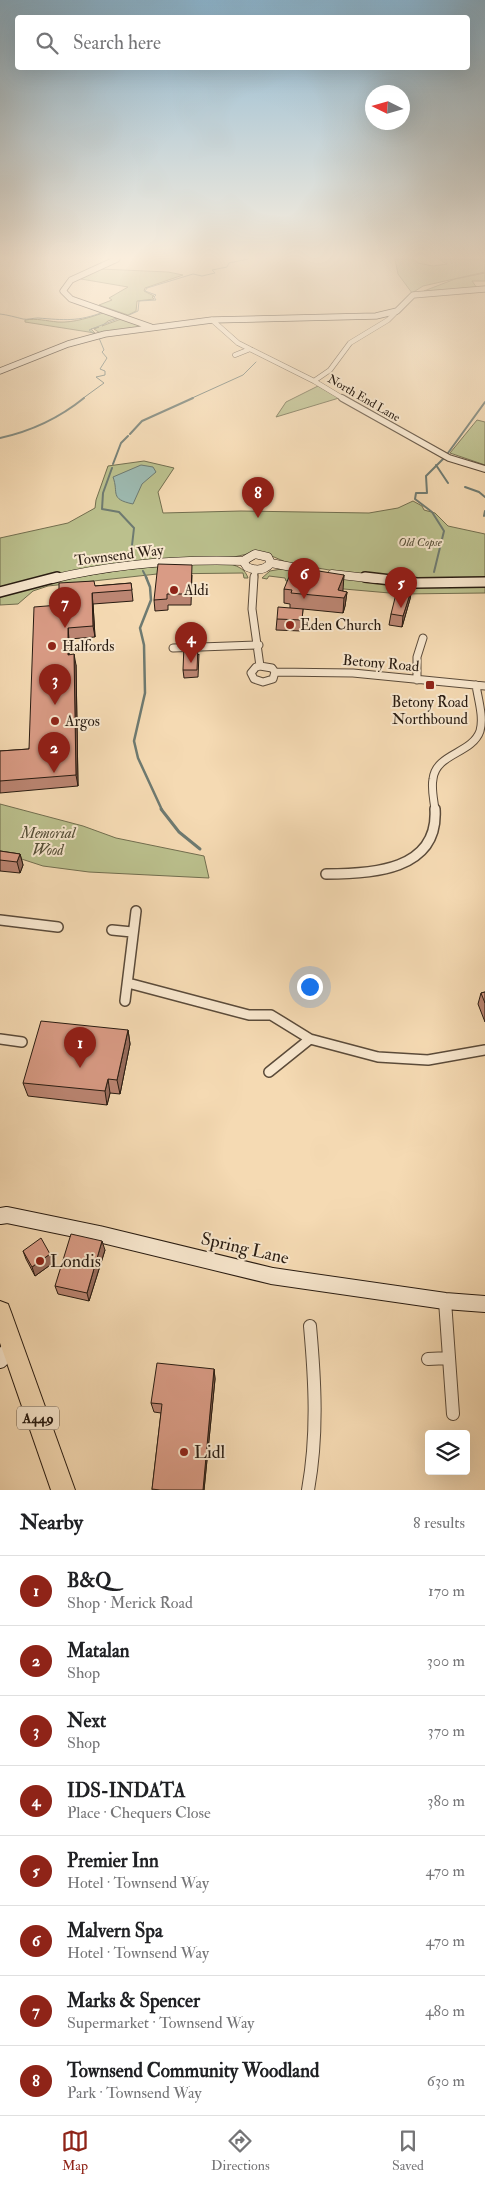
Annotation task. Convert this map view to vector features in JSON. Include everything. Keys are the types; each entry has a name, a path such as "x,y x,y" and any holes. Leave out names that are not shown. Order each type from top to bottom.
{"highway":[{"name":"A449","path":"0,1312 6,1353 63,1490"}],"street":[{"path":"0,372 88,338 149,329"},
{"name":"North End Lane","path":"222,329 238,343 314,381 375,418 449,458 485,469"},
{"path":"314,381 330,370 350,343 374,329"},
{"path":"235,355 250,349"},
{"name":"Townsend Way","path":"0,592 50,579 110,568 174,562 244,561 250,555 256,554 268,557 271,563 316,572 417,583 485,582"},
{"path":"244,561 247,567 255,570 266,568 271,563"},
{"path":"255,570 252,609 259,646 260,666"},
{"path":"416,680 417,657 423,638"},
{"path":"173,648 259,646"},
{"path":"260,666 267,666 275,672 273,679 257,681 251,676 252,670 260,666"},
{"name":"Betony Road","path":"275,672 353,673 481,686"},
{"path":"326,874 383,871 408,861 426,844 432,833 435,821 432,782 434,772 441,762 472,744 478,737 481,728 481,686"},
{"path":"125,1001 136,911"},
{"path":"0,920 58,927"},
{"path":"112,930 132,932"},
{"path":"128,983 249,1015 271,1014 310,1038 378,1057 428,1060 485,1050"},
{"path":"268,1072 310,1038"},
{"path":"0,1039 22,1042"},
{"name":"Spring Lane","path":"0,1216 7,1215 99,1234 272,1276 446,1301 485,1304"},
{"path":"446,1301 453,1414"},
{"path":"308,1490 315,1439 316,1406 310,1326"},
{"path":"428,1359 449,1358"}],"green space":[{"path":"67,329 93,329 91,329 95,333"},
{"path":"95,329 133,329 100,333"},
{"path":"318,386 339,398 276,417 286,402"},
{"path":"477,420 485,422 485,465 450,453"},
{"name":"Old Copse","path":"144,461 174,468 158,492 163,513 241,511 369,513 398,508 413,501 422,506 424,510 435,513 448,526 485,534 485,579 437,580 347,573 288,563 267,554 256,552 234,557 97,566 0,588 0,538 68,523 95,508 108,466"},
{"path":"231,564 243,570 248,578 244,578 243,573 157,574 48,586 33,591 18,604 0,605 0,595 85,576 173,565"},
{"path":"281,569 383,583 459,587 485,586 485,593 401,594 344,589 286,581 285,578 269,576 267,579 262,578 270,571"},
{"name":"Memorial Wood","path":"0,804 83,826 116,838 204,856 209,878 89,872 43,866 0,852"}],"water":[{"path":"141,465 153,467 156,472 142,484 133,504 121,500 116,495 113,477"}],"building":[{"name":"Aldi","path":"158,564 192,565 191,594 167,594 167,599 154,600"},
{"path":"293,567 344,575 338,590 347,592 344,598 291,593 292,590 284,589"},
{"path":"94,581 95,586 131,583 132,590 92,593 93,626 68,628 68,655 74,654 76,775 0,781 0,751 29,749 34,607 59,605 59,583"},
{"path":"404,585 412,588 403,616 391,614 398,586 404,587"},
{"path":"278,607 303,609 302,620 277,619"},
{"path":"184,645 198,646 197,670 183,670"},
{"path":"0,851 20,854 17,862 0,860"},
{"path":"485,992 485,1003 481,993"},
{"path":"41,1021 128,1030 117,1080 108,1079 105,1091 23,1083"},
{"path":"71,1234 102,1241 87,1293 55,1286"},
{"path":"41,1238 50,1254 32,1267 23,1251"},
{"name":"Lidl","path":"157,1363 214,1369 203,1490 152,1489 162,1404 151,1403"}],"waterway":[{"path":"82,399 104,383 96,377 105,375 105,371 100,369 107,358 102,352 104,350 99,338 89,330 93,329"},
{"path":"190,399 243,375 256,362"},
{"path":"0,438 23,432 44,423 84,398"},
{"path":"130,434 142,421 193,398"},
{"path":"448,453 485,402"},
{"path":"113,464 121,443 128,436"},
{"path":"436,466 443,459"},
{"path":"434,572 444,531 432,512 415,499 416,493 427,493 426,476 436,466"},
{"path":"436,466 448,483"},
{"path":"112,468 103,493 102,509 119,512 134,528 131,554"},
{"path":"465,487 479,492 485,497"},
{"path":"484,516 485,511"},
{"path":"143,571 146,577"},
{"path":"146,577 150,587 151,600 140,628 144,645 145,693 134,741 138,758 162,810"},
{"path":"161,809 179,832 200,849"}],"place":[{"name":"Townsend Community Woodland","path":"258,518"},
{"name":"Aldi","path":"174,590"},
{"name":"Malvern Spa","path":"304,599"},
{"name":"Premier Inn","path":"401,608"},
{"name":"Eden Church","path":"290,625"},
{"name":"Marks & Spencer","path":"65,628"},
{"name":"Halfords","path":"52,646"},
{"name":"IDS-INDATA","path":"191,663"},
{"name":"Betony Road Northbound","path":"430,685"},
{"name":"Next","path":"55,705"},
{"name":"Argos","path":"55,721"},
{"name":"Matalan","path":"54,773"},
{"name":"B&Q","path":"80,1068"},
{"name":"Londis","path":"40,1261"},
{"name":"Lidl","path":"184,1452"}]}
